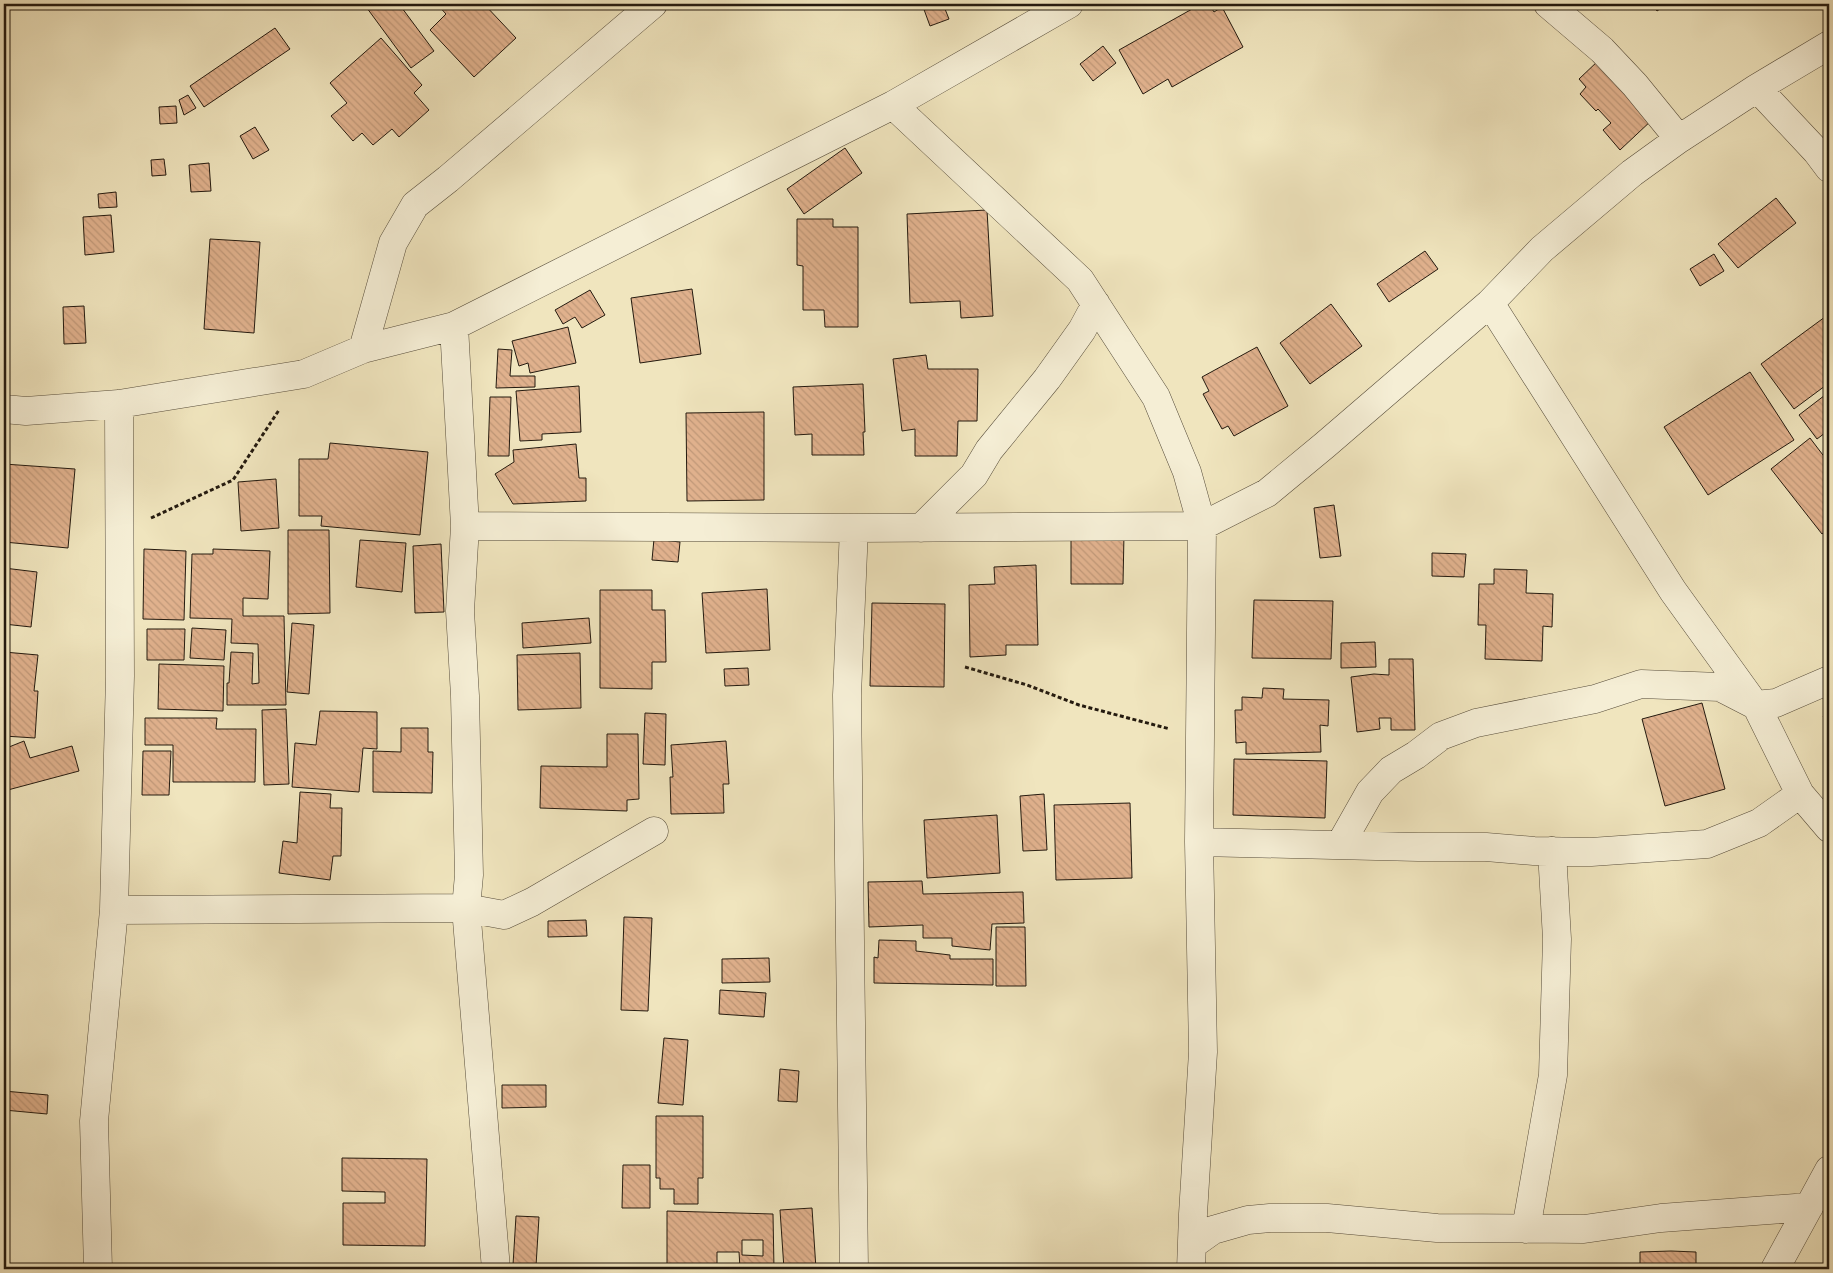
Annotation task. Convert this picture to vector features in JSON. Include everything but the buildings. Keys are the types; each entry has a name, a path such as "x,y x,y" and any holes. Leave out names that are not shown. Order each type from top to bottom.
{"street":[{"path":"363,350 393,243 415,205 653,4"},
{"path":"4,408 26,411 119,404 304,374 363,350 454,326 894,105 1069,4"},
{"path":"1548,4 1602,50 1635,85 1679,139"},
{"path":"465,526 921,528 1202,526 1267,493 1490,303 1542,249 1632,174 1679,139 1757,88 1829,45"},
{"path":"1757,88 1817,152 1829,168"},
{"path":"894,105 1080,280 1156,397 1187,472 1202,526 1199,842 1203,1052 1192,1257"},
{"path":"1490,303 1672,591 1755,705 1800,794 1829,828"},
{"path":"921,528 974,475 989,450 1047,379 1082,330 1096,304"},
{"path":"454,326 465,526 460,611 465,696 469,875 466,908 496,1269"},
{"path":"98,1269 94,1121 114,910 120,676 119,404"},
{"path":"854,528 846,695 854,1269"},
{"path":"1340,844 1370,792 1391,770 1416,755 1441,736 1476,723 1595,699 1641,684 1720,687 1755,705 1776,703 1829,680"},
{"path":"1199,842 1340,844 1418,848 1486,847 1591,852 1707,844 1759,823 1800,794"},
{"path":"114,910 466,908 504,915 532,902 654,830"},
{"path":"1526,1229 1553,1075 1557,939 1552,851"},
{"path":"1775,1269 1829,1170"},
{"path":"1192,1257 1213,1230 1248,1220 1270,1218 1327,1218 1437,1228 1584,1229 1661,1218 1809,1207"}],"path":[{"path":"144,521 233,480 304,374"},
{"path":"965,667 1027,685 1079,705 1136,722 1200,736"}]}
